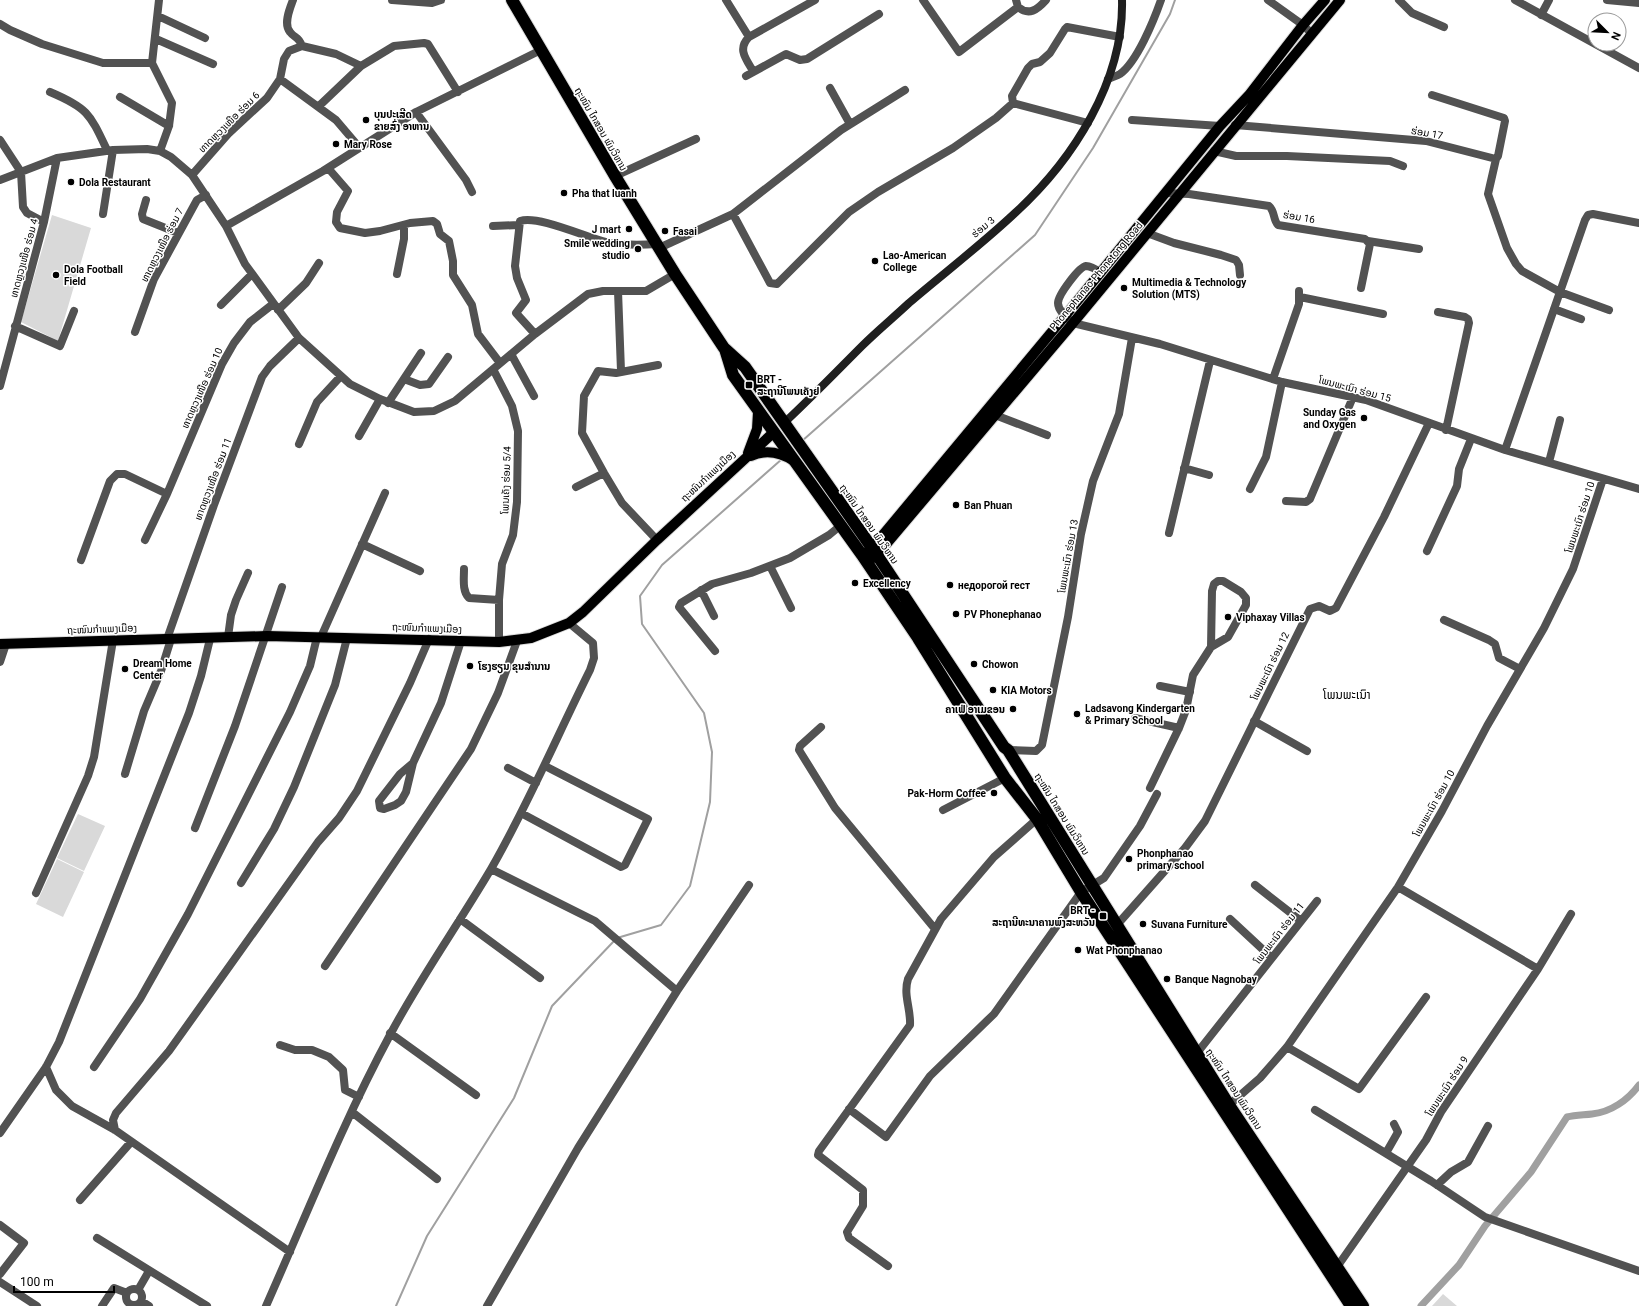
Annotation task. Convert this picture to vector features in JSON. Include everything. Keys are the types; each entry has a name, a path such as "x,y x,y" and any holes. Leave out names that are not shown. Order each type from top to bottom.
{"highway":[{"name":"ຖະໜົນ ໄກສອນ ພົມວິຫານ","path":"512,0 615,176 675,274 724,348 745,367 792,434 800,462 840,526 869,555 918,638 1005,778 1037,819 1081,892 1351,1306"},
{"name":"ຖະໜົນ ໄກສອນ ພົມວິຫານ","path":"724,348 733,375 758,412 782,443 800,462 869,555 1008,750 1093,886 1116,926 1229,1105 1363,1306"},
{"path":"774,432 784,423"}],"main road":[{"name":"Phonephanao-Phonetong Road","path":"869,555 1069,320 1147,233 1180,193 1234,125 1303,25 1325,0"},
{"name":"Phonephanao-Phonetong Road","path":"869,555 995,415 1069,320 1101,272 1220,126 1252,98 1312,34 1340,0"},
{"path":"745,458 758,429 758,412"},
{"name":"ຖະໜົນກຳແພງເມືອງ","path":"3,644 113,640 210,639 267,636 429,639 498,642 517,641 547,633 569,623 582,612 657,540 774,432"},
{"path":"745,458 758,452 772,451 800,462"}],"street":[{"path":"159,0 156,39 152,63 172,103 169,126 160,151"},
{"path":"293,0 287,27 290,32 300,40 302,46 336,54 361,66"},
{"path":"392,0 432,3 440,0"},
{"path":"726,0 749,37"},
{"path":"815,0 749,37 744,42 743,53 750,74 786,54 800,60 807,59 879,14"},
{"path":"924,0 958,52 1017,3 1024,12 1029,12 1034,10 1046,0"},
{"name":"ຮ່ອມ 3","path":"784,423 863,345 1016,213 1047,180 1071,150 1088,123 1108,79 1120,37 1122,0"},
{"path":"1108,79 1119,74 1128,66 1145,38 1161,0"},
{"path":"1268,0 1303,25 1312,34"},
{"path":"1399,0 1412,13 1444,27"},
{"path":"1515,0 1639,68"},
{"path":"1541,15 1550,0"},
{"path":"1607,0 1639,3"},
{"path":"158,16 205,38"},
{"path":"0,24 42,44 103,63 152,63"},
{"path":"1013,103 1012,96 1028,68 1032,64 1040,62 1050,53 1065,28 1067,27 1120,37"},
{"path":"156,39 213,64"},
{"path":"319,106 361,66 394,46 424,43 431,46 458,92"},
{"name":"ທາດຫຼວງເໜືອ ຮ່ອມ 6","path":"192,175 228,134 267,98 280,79 284,59 289,51 302,46"},
{"path":"226,226 328,168 416,112 541,50"},
{"path":"280,79 319,106 336,120 359,147"},
{"path":"830,88 850,124"},
{"path":"535,334 516,313 526,300 517,278 515,266 520,221 524,220 543,223 610,243 658,246 733,214 850,124 905,90"},
{"path":"50,92 82,108 89,115 110,150 103,214"},
{"path":"1432,95 1504,118 1505,121 1498,156 1488,194 1507,248 1516,264 1522,271 1560,292 1609,310"},
{"path":"120,97 169,126"},
{"path":"1013,103 1088,123"},
{"path":"733,214 770,283 777,284 849,212 878,192 953,148 996,118 1013,103"},
{"path":"416,112 466,180 472,192"},
{"path":"1132,120 1220,126"},
{"name":"ຮ່ອມ 17","path":"1234,125 1426,141 1496,159"},
{"path":"615,176 696,139"},
{"path":"0,140 21,172 24,207 27,213 44,222"},
{"path":"0,180 57,158 110,150 147,149 160,151 171,157 192,175 226,226 252,274 299,338 340,377 357,388 388,403 414,412 434,411 455,401 535,334 588,294 618,291 643,292 650,290 675,274"},
{"path":"1214,151 1236,156 1286,156 1390,161 1403,166"},
{"name":"ທາດຫຼວງເໜືອ ຮ່ອມ 4","path":"0,386 44,222 57,158"},
{"path":"328,168 348,191 341,203 336,217 336,222 340,228 365,232 380,231 404,225 433,221 437,224 440,234 448,241 453,261 453,275 472,305 478,334 500,363"},
{"name":"ຮ່ອມ 16","path":"1166,193 1180,193 1269,206 1274,212 1278,225 1330,232 1368,241"},
{"name":"ທາດຫຼວງເໜືອ ຮ່ອມ 7","path":"135,332 154,279 197,200 206,195"},
{"path":"146,200 142,214 143,220 178,234"},
{"path":"1505,450 1585,220 1588,215 1599,214 1639,223"},
{"path":"397,274 404,239 404,225"},
{"path":"493,226 519,225"},
{"path":"1147,233 1174,243 1221,254 1236,260 1239,265 1240,275"},
{"path":"1362,288 1369,246 1368,241 1419,249"},
{"name":"ທາດຫຼວງເໜືອ ຮ່ອມ 10","path":"145,540 222,364 234,343 250,322 276,307 306,283 319,263"},
{"path":"1069,320 1058,301 1079,269 1085,266 1101,272"},
{"path":"221,305 252,274"},
{"path":"618,291 621,371"},
{"path":"1273,379 1299,294 1383,314"},
{"path":"1554,309 1581,319"},
{"path":"15,326 60,346 74,312"},
{"path":"1438,312 1465,317 1469,322 1446,430"},
{"name":"ໂພນພະເນົາ ຮ່ອມ 15","path":"1069,320 1132,338 1160,344 1210,361 1282,382 1353,397 1505,450 1639,489"},
{"name":"ທາດຫຼວງເໜືອ ຮ່ອມ 11","path":"125,774 144,711 160,671 169,639 214,505 262,377 270,366 299,338"},
{"name":"ໂພນພະເນົາ ຮ່ອມ 13","path":"1008,750 1036,751 1042,745 1068,618 1081,534 1093,482 1119,414 1132,338"},
{"path":"388,403 421,353"},
{"path":"511,354 534,396"},
{"path":"404,379 420,385 429,384 448,357"},
{"path":"1169,533 1210,361"},
{"path":"657,540 622,503 582,433 584,396 598,371 616,373 658,365"},
{"name":"ໂພນເຄັງ ຮ່ອມ 5/4","path":"493,369 512,406 518,431 517,502 512,535 502,564 498,642"},
{"path":"299,444 317,402 340,377"},
{"path":"1250,489 1266,457 1282,382"},
{"path":"1286,501 1306,502 1310,499 1353,397"},
{"path":"359,436 380,399"},
{"path":"995,415 1048,435"},
{"path":"1549,462 1560,420"},
{"name":"ໂພນພະເນົາ ຮ່ອມ 12","path":"1116,926 1200,830 1310,609 1319,606 1330,611 1336,608 1384,517 1429,423"},
{"path":"1428,551 1457,486 1459,469 1471,439"},
{"path":"1184,468 1209,475"},
{"path":"576,486 604,473"},
{"path":"81,560 110,481 117,474 125,474 166,494"},
{"name":"ໂພນພະເນົາ ຮ່ອມ 10","path":"1229,1105 1260,1078 1287,1047 1398,887 1442,811 1487,726 1544,628 1573,569 1603,479"},
{"path":"94,1067 140,999 192,908 290,712 310,666 319,637 385,493"},
{"path":"716,651 678,607 681,603 712,584 751,573 790,558 829,535 840,526"},
{"path":"362,544 420,572"},
{"path":"770,566 791,608"},
{"path":"464,569 464,587 469,598 499,600"},
{"path":"228,638 236,600 248,572"},
{"path":"1150,788 1179,728 1190,692 1193,675 1211,648 1228,637 1246,605 1246,598 1241,592 1223,581 1218,581 1214,584 1212,591 1211,648"},
{"path":"195,828 235,726 267,636 282,588"},
{"path":"700,590 714,616"},
{"path":"1444,620 1489,640 1495,644 1499,658 1520,669"},
{"path":"266,1306 352,1112 390,1033 491,869 545,766 594,658 593,643 569,623"},
{"path":"241,883 274,829 294,787 335,685 346,638"},
{"path":"0,1133 46,1067 59,1042 189,713 201,676 210,639"},
{"path":"115,1130 113,1120 116,1113 169,1051 318,842 339,818 357,791 410,683 429,639"},
{"path":"36,893 88,776 94,757 113,640"},
{"path":"413,763 391,785 380,801 380,808 389,807 401,801 406,792 413,763 441,703 461,641"},
{"path":"325,966 471,749 498,693 517,641"},
{"path":"0,662 3,644"},
{"path":"1160,686 1190,692"},
{"path":"1134,718 1179,728"},
{"path":"1254,721 1307,752"},
{"path":"821,727 800,746 799,750 835,808 935,929"},
{"path":"521,813 621,866 625,865 634,851 648,819 545,766"},
{"path":"508,768 536,783"},
{"path":"943,810 1005,778"},
{"path":"849,1109 886,1137 930,1076 994,1014 1081,892 1104,878 1140,826 1157,794"},
{"path":"888,1266 849,1238 847,1232 863,1206 862,1190 818,1155 819,1151 910,1025 910,1015 905,990 908,979 941,919 994,857 1037,819"},
{"path":"491,869 583,913 600,925 677,991"},
{"path":"488,1306 578,1148 677,991 749,885"},
{"path":"1256,885 1301,921"},
{"path":"1398,887 1538,969"},
{"name":"ໂພນພະເນົາ ຮ່ອມ 11","path":"1196,1053 1317,901"},
{"name":"ໂພນພະເນົາ ຮ່ອມ 9","path":"1337,1267 1426,1140 1440,1112 1538,969 1571,914"},
{"path":"1230,918 1272,958"},
{"path":"460,919 540,978"},
{"path":"1287,1047 1359,1089 1426,997"},
{"path":"390,1033 476,1095"},
{"path":"280,1045 295,1050 312,1050 329,1057 343,1070 345,1090 360,1097"},
{"path":"46,1067 56,1090 72,1106 115,1130 290,1252"},
{"path":"1315,1110 1437,1185 1485,1217 1639,1271"},
{"path":"352,1112 437,1179"},
{"path":"1386,1154 1397,1136 1398,1132 1394,1124"},
{"path":"1437,1185 1451,1172 1468,1162 1488,1126"},
{"path":"80,1200 131,1142"},
{"path":"0,1225 24,1243 0,1274"},
{"path":"97,1238 148,1271 207,1306"},
{"path":"138,1290 148,1271"},
{"path":"0,1282 37,1306"},
{"path":"102,1306 114,1288 127,1293"},
{"path":"130,1290 138,1290 142,1294 141,1301 138,1305 130,1304 126,1301 127,1293 130,1290"},
{"path":"141,1301 149,1306"}],"shaded area":[{"name":"Dola Football Field","path":"52,215 91,228 58,341 21,322"},
{"path":"78,814 105,826 84,871 57,858"},
{"path":"57,859 84,872 63,917 36,904"},
{"path":"1443,1294 1457,1306 1432,1306"}],"waterway":[{"path":"802,441 1035,235 1093,148 1170,14 1175,0"},
{"path":"617,938 661,925 690,886 710,802 712,752 704,713 642,624 640,596 662,565 782,459"},
{"path":"396,1306 427,1236 514,1098 552,1006 614,941"},
{"path":"1421,1306 1459,1265 1485,1226 1531,1172 1567,1117 1606,1111 1630,1096 1639,1085"}],"place":[{"name":"ບຸນປະເສີດ ຂາຍສົ່ງ ອາຫານ","path":"366,120"},
{"name":"Mary Rose","path":"336,144"},
{"name":"Dola Restaurant","path":"71,182"},
{"name":"Pha that luanh","path":"564,193"},
{"name":"J mart","path":"629,229"},
{"name":"Fasai","path":"665,231"},
{"name":"Smile wedding studio","path":"638,249"},
{"name":"Lao-American College","path":"875,261"},
{"name":"Dola Football Field","path":"56,275"},
{"name":"Multimedia & Technology Solution (MTS)","path":"1124,288"},
{"name":"BRT - ສະຖານີໂພນເຄັງຢ","path":"749,385"},
{"name":"Sunday Gas and Oxygen","path":"1364,418"},
{"name":"Ban Phuan","path":"956,505"},
{"name":"Excellency","path":"855,583"},
{"name":"недорогой гест","path":"950,585"},
{"name":"PV Phonephanao","path":"956,614"},
{"name":"Viphaxay Villas","path":"1228,617"},
{"name":"Chowon","path":"974,664"},
{"name":"ໂຮງຮຽນ ຂຸນສຳນານ","path":"470,666"},
{"name":"Dream Home Center","path":"125,669"},
{"name":"KIA Motors","path":"993,690"},
{"name":"ຄາເຟ່ ອາເມຂອນ","path":"1013,709"},
{"name":"Ladsavong Kindergarten & Primary School","path":"1077,714"},
{"name":"Pak-Horm Coffee","path":"994,793"},
{"name":"Phonphanao primary school","path":"1129,859"},
{"name":"BRT - ສະຖານີທະນາຄານພົງສະຫວັນ","path":"1103,916"},
{"name":"Suvana Furniture","path":"1143,924"},
{"name":"Wat Phonphanao","path":"1078,950"},
{"name":"Banque Nagnobay","path":"1167,979"}],"district":[{"name":"ໂພນພະເນົາ","path":"1347,695"}]}
